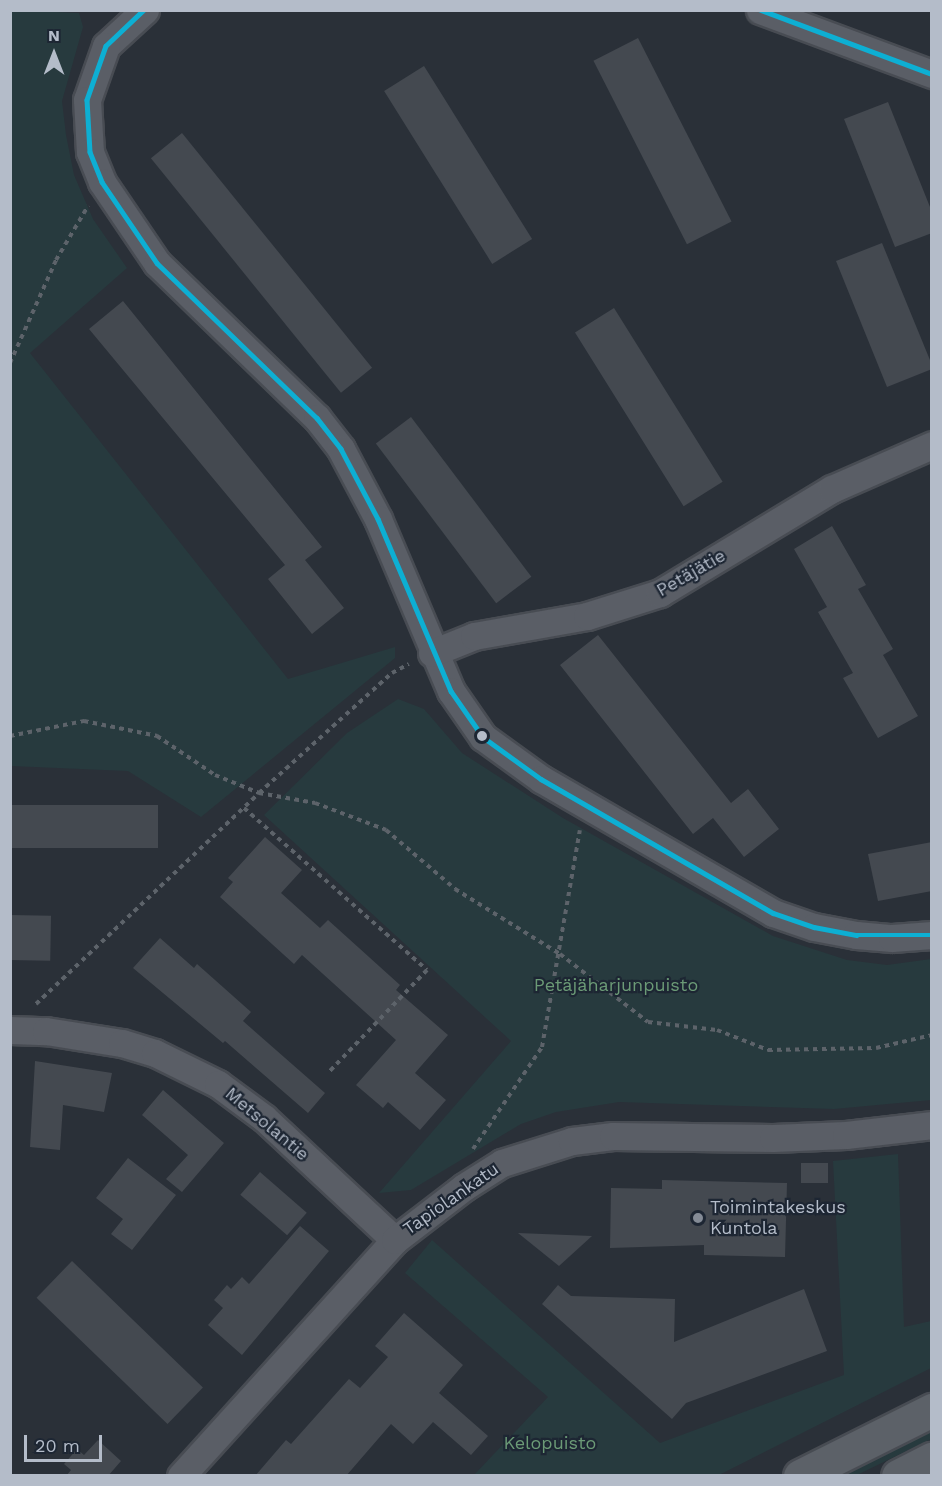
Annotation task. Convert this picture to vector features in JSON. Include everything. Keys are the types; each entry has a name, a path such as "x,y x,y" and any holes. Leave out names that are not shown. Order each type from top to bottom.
{"main road":[{"path":"800,1476 932,1410"},
{"path":"898,1476 932,1459"}],"street":[{"path":"145,10 106,46 87,100 90,152 102,182 157,263 317,417 340,449 378,519 432,653 456,699 483,737 541,779 773,913 814,927 856,935 892,938 932,935"},
{"path":"760,10 932,74"},
{"name":"Petäjätie","path":"432,653 474,636 587,616 660,593 832,489 932,445"},
{"name":"Metsolantie","path":"20,1023 46,1031 122,1043 155,1053 218,1084 264,1118 395,1239"},
{"name":"Tapiolankatu","path":"181,1476 395,1239 464,1186 502,1163 572,1141 613,1136 846,1135 932,1125"}],"path":[{"path":"10,363 56,260 102,182"},
{"path":"20,1023 244,807 392,673 432,653"},
{"path":"10,736 84,721 157,736 215,775 259,793 315,803 386,830 455,889 560,954 648,1022 717,1030 768,1050 876,1048 932,1035"},
{"path":"472,1151 542,1047 560,954 584,802"},
{"path":"244,807 426,970 329,1072"}],"green space":[{"path":"11,10 79,13 83,27 62,101 66,135 74,175 93,219 127,268 30,353 288,679 395,647 395,658 201,817 128,771 11,766"},
{"name":"Petäjäharjunpuisto","path":"398,699 424,709 462,753 563,818 773,936 847,960 887,965 931,959 931,1100 834,1109 619,1102 556,1112 521,1124 411,1190 379,1193 511,1041 264,815 347,733"},
{"name":"Kelopuisto","path":"898,1154 904,1327 931,1321 931,1368 719,1475 474,1475 548,1397 405,1273 432,1240 660,1443 844,1375 833,1161"},
{"path":"931,1428 931,1439 857,1475 837,1476"}],"building":[{"path":"638,38 732,222 687,244 593,61"},
{"path":"424,66 532,239 492,264 384,91"},
{"path":"888,102 932,212 932,233 895,247 844,119"},
{"path":"182,133 372,368 341,393 151,158"},
{"path":"882,243 932,365 932,369 887,387 836,261"},
{"path":"123,301 322,547 305,560 344,608 312,634 268,579 285,565 89,329"},
{"path":"614,308 723,482 684,506 575,332"},
{"path":"411,417 531,577 496,603 376,443"},
{"path":"832,526 866,585 858,589 893,649 883,655 918,716 878,738 843,678 853,673 818,612 827,607 794,549"},
{"path":"598,635 731,803 748,789 779,829 744,857 713,818 693,834 560,665"},
{"path":"10,805 158,805 158,848 10,848"},
{"path":"265,837 302,870 281,893 320,928 328,920 400,985 396,990 448,1035 415,1073 446,1100 420,1130 388,1102 383,1108 356,1085 396,1040 302,955 294,964 220,897 233,882 228,878"},
{"path":"932,842 932,891 878,901 868,854"},
{"path":"10,915 51,916 50,961 10,960"},
{"path":"160,938 194,968 197,964 251,1012 243,1021 325,1093 308,1113 225,1041 223,1043 133,968"},
{"path":"35,1061 112,1073 104,1112 63,1105 60,1150 30,1147"},
{"path":"163,1090 224,1143 182,1192 166,1179 188,1155 142,1115"},
{"path":"128,1158 176,1195 132,1250 111,1234 123,1219 96,1198"},
{"path":"801,1163 828,1163 828,1183 801,1183"},
{"path":"260,1172 307,1213 287,1235 240,1195"},
{"name":"Toimintakeskus Kuntola","path":"662,1180 787,1183 785,1257 704,1255 704,1245 610,1248 611,1188 662,1189"},
{"path":"300,1226 329,1251 242,1355 208,1325 223,1308 214,1300 227,1285 231,1289 242,1277 249,1284"},
{"path":"518,1233 592,1236 559,1266"},
{"path":"72,1261 203,1387 167,1424 37,1298"},
{"path":"558,1285 571,1296 675,1299 674,1342 804,1289 827,1351 686,1403 672,1419 542,1304"},
{"path":"404,1313 463,1365 439,1393 488,1436 471,1455 433,1422 413,1444 391,1424 346,1476 255,1476 286,1440 291,1444 349,1379 360,1388 388,1357 375,1346"},
{"path":"98,1440 121,1461 108,1476 66,1476 71,1470 64,1464 77,1449 84,1455"}],"transit line":[{"path":"144,10 106,46 87,100 90,152 102,182 157,263 317,418 341,449 378,519 451,691 483,737 541,779 773,913 814,927 856,935 932,935"},
{"path":"761,10 932,74"}],"place":[{"name":"Toimintakeskus Kuntola","path":"698,1218"}]}
